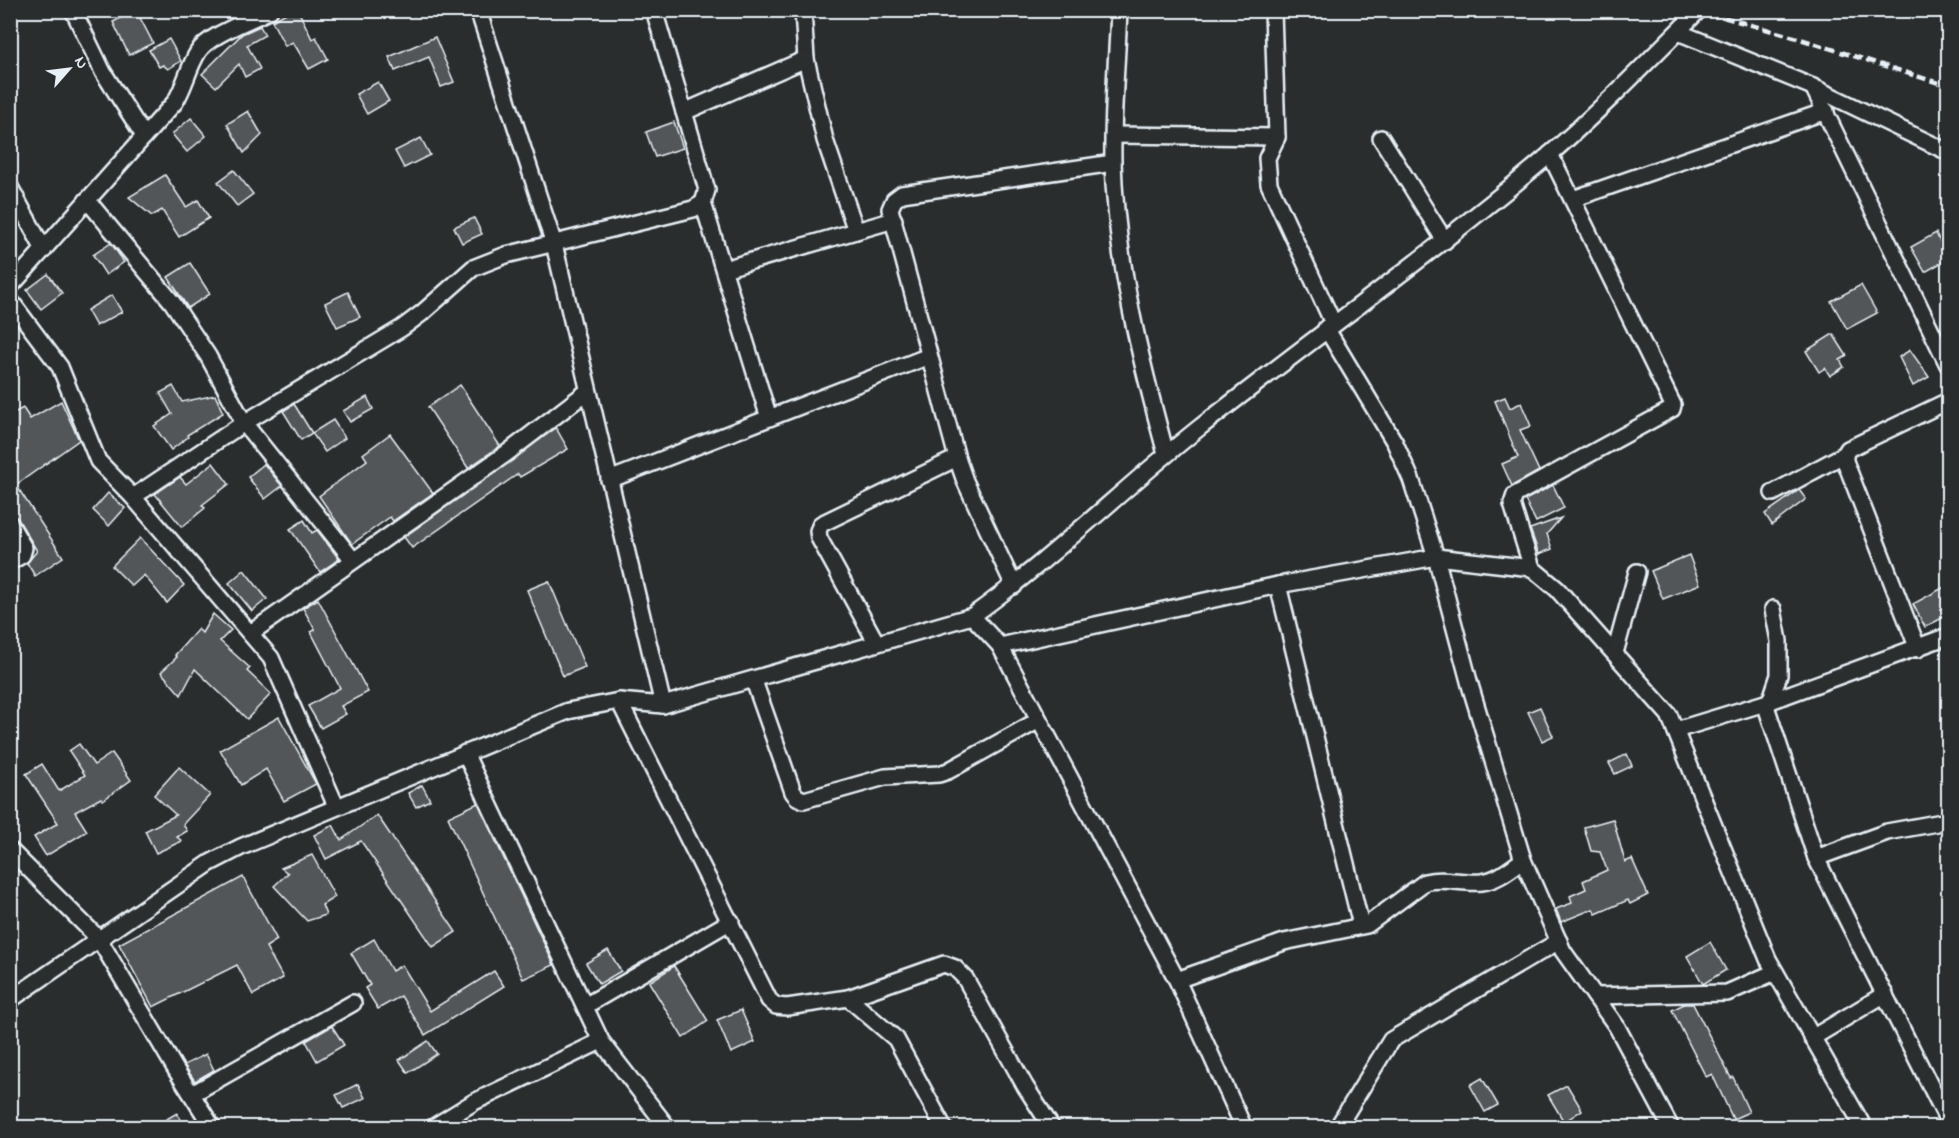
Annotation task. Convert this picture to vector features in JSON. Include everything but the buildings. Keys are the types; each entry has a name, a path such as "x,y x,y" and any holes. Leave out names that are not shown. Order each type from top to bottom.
{"street":[{"path":"73,10 103,72 144,136"},
{"path":"10,287 185,87 198,52 207,42 270,10"},
{"path":"478,10 554,244 663,705"},
{"path":"654,10 707,190 703,203 769,418"},
{"path":"803,10 806,59 825,140 856,231"},
{"path":"1119,10 1113,163 1123,274 1141,364 1166,454"},
{"path":"1273,10 1277,137 1267,158 1269,184 1330,326 1395,443 1410,479 1436,557 1470,685 1523,860 1559,941 1617,1027 1671,1128"},
{"path":"10,1000 210,863 336,806 568,711 619,701 663,705 754,681 876,642 972,616 1014,586 1088,525 1166,454 1330,326 1445,241 1550,154 1699,10"},
{"path":"1678,32 1814,87 1948,152"},
{"path":"684,112 806,59"},
{"path":"1814,87 1948,365"},
{"path":"1573,200 1826,111"},
{"path":"1114,135 1277,137"},
{"path":"1381,138 1445,241"},
{"path":"1550,154 1674,405 1672,409 1515,495 1512,504 1532,568 1557,589 1657,699 1676,730 1755,930 1775,972 1864,1128"},
{"path":"1014,586 965,481 957,458 891,209 894,200 902,194 1113,163"},
{"path":"10,187 44,250"},
{"path":"87,201 172,302 208,356 244,423 353,560"},
{"path":"133,496 244,423 402,328 422,314 473,268 506,255 693,209 703,203"},
{"path":"724,268 894,220"},
{"path":"10,300 60,367 98,461 133,496 252,632 271,657 336,806"},
{"path":"609,480 929,356"},
{"path":"252,632 507,453 588,392"},
{"path":"1773,493 1845,454 1848,449 1948,401"},
{"path":"1845,454 1845,460 1918,649"},
{"path":"876,642 819,538 818,531 821,524 957,458"},
{"path":"10,524 24,548 22,555 10,562"},
{"path":"1000,646 1278,585 1436,557 1532,568"},
{"path":"1615,653 1637,572"},
{"path":"1278,585 1360,921 1364,924"},
{"path":"1773,609 1779,641 1779,675 1768,703 1816,858 1948,1121"},
{"path":"972,616 1000,646 1178,980 1244,1128"},
{"path":"1676,730 1768,703 1948,636"},
{"path":"754,681 793,792 804,800 877,778 948,771 1039,720"},
{"path":"619,701 769,1000 776,1006 848,998 944,964 955,968 965,978 1025,1086 1053,1128"},
{"path":"465,753 601,1041 668,1128"},
{"path":"1816,858 1887,832 1948,821"},
{"path":"10,850 99,939 213,1128"},
{"path":"1178,980 1284,942 1367,925 1425,882 1482,882 1497,878 1523,860"},
{"path":"585,1006 731,921"},
{"path":"1337,1128 1391,1040 1559,941"},
{"path":"1595,996 1727,993 1775,972"},
{"path":"1812,1038 1885,994"},
{"path":"848,998 880,1022 896,1039 944,1128"},
{"path":"192,1094 352,1002"},
{"path":"432,1128 474,1102 601,1041"}],"railway":[{"path":"1698,10 1794,37 1948,86"}]}
